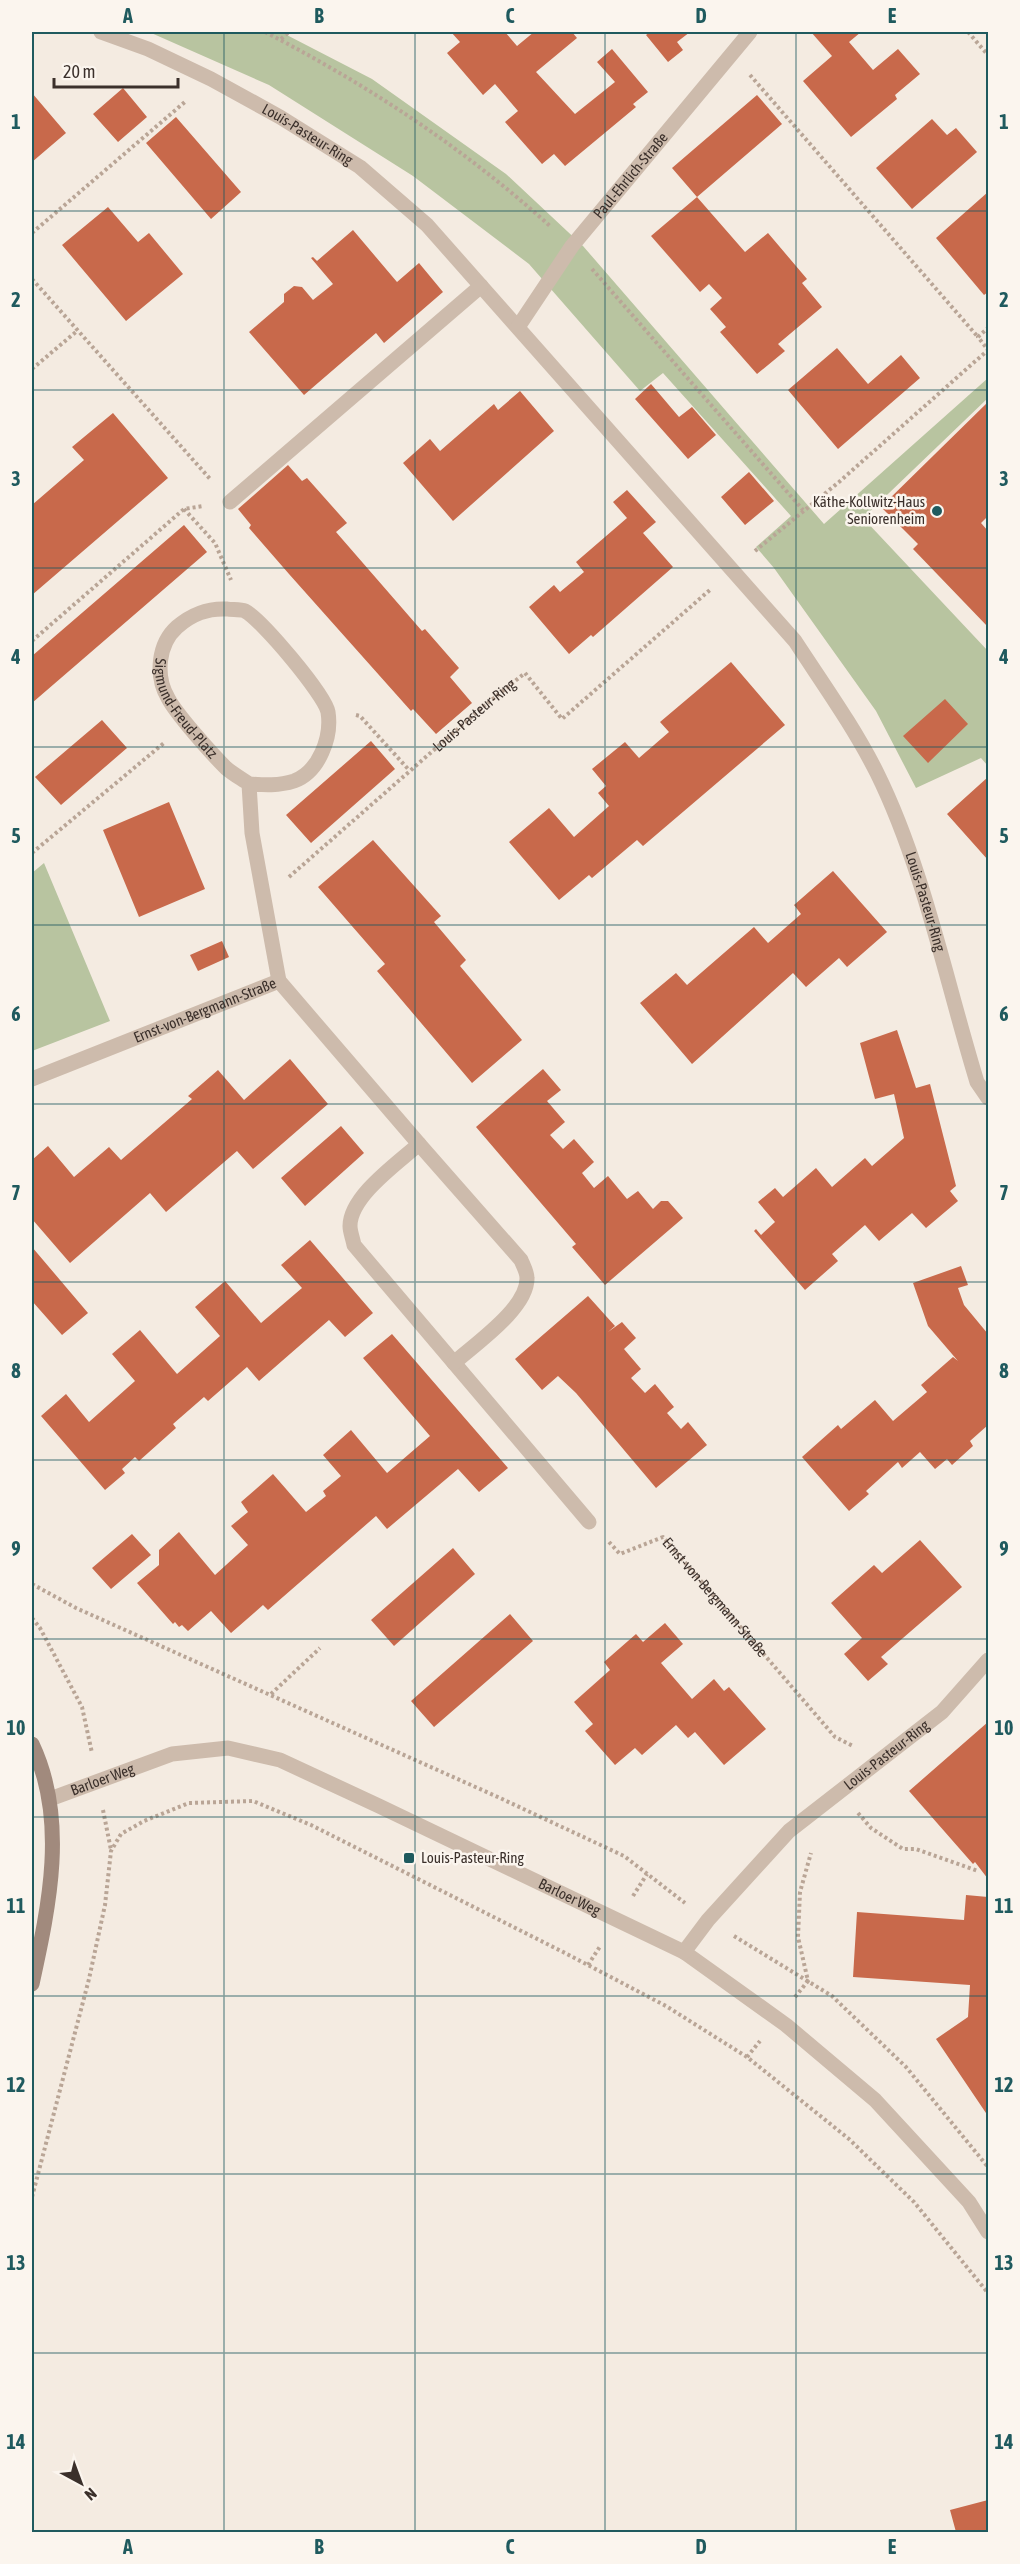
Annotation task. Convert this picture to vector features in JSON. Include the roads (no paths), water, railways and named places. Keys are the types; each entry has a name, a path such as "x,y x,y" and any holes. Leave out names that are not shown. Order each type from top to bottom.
{"street":[{"name":"Louis-Pasteur-Ring","path":"101,32 147,49 211,79 280,117 360,166 427,225 795,641 841,711 877,773 909,849 977,1082 988,1098"},
{"name":"Paul-Ehrlich-Straße","path":"518,327 572,246 730,53 750,32"},
{"path":"230,502 481,286"},
{"name":"Sigmund-Freud-Platz","path":"216,608 244,611 261,624 318,691 328,711 327,739 315,765 296,781 273,785 249,784 227,768 188,723 168,698 159,674 162,652 174,630 194,614 216,608"},
{"path":"249,784 252,833 279,981"},
{"name":"Ernst-von-Bergmann-Straße","path":"32,1079 279,981 521,1260 527,1277 523,1296 510,1313 454,1363"},
{"path":"419,1144 364,1194 353,1209 350,1226 354,1245 589,1522"},
{"name":"Louis-Pasteur-Ring","path":"684,1952 708,1920 789,1831 942,1712 988,1660"},
{"name":"Barloer Weg","path":"32,1744 50,1799 172,1755 228,1748 280,1760 474,1850 684,1952 786,2025 875,2100 969,2202 988,2232"},
{"path":"32,1984 50,1895 52,1850 50,1799"}],"place":[{"name":"Käthe-Kollwitz-Haus Seniorenheim","path":"937,511"},
{"name":"Louis-Pasteur-Ring","path":"409,1858"}]}
